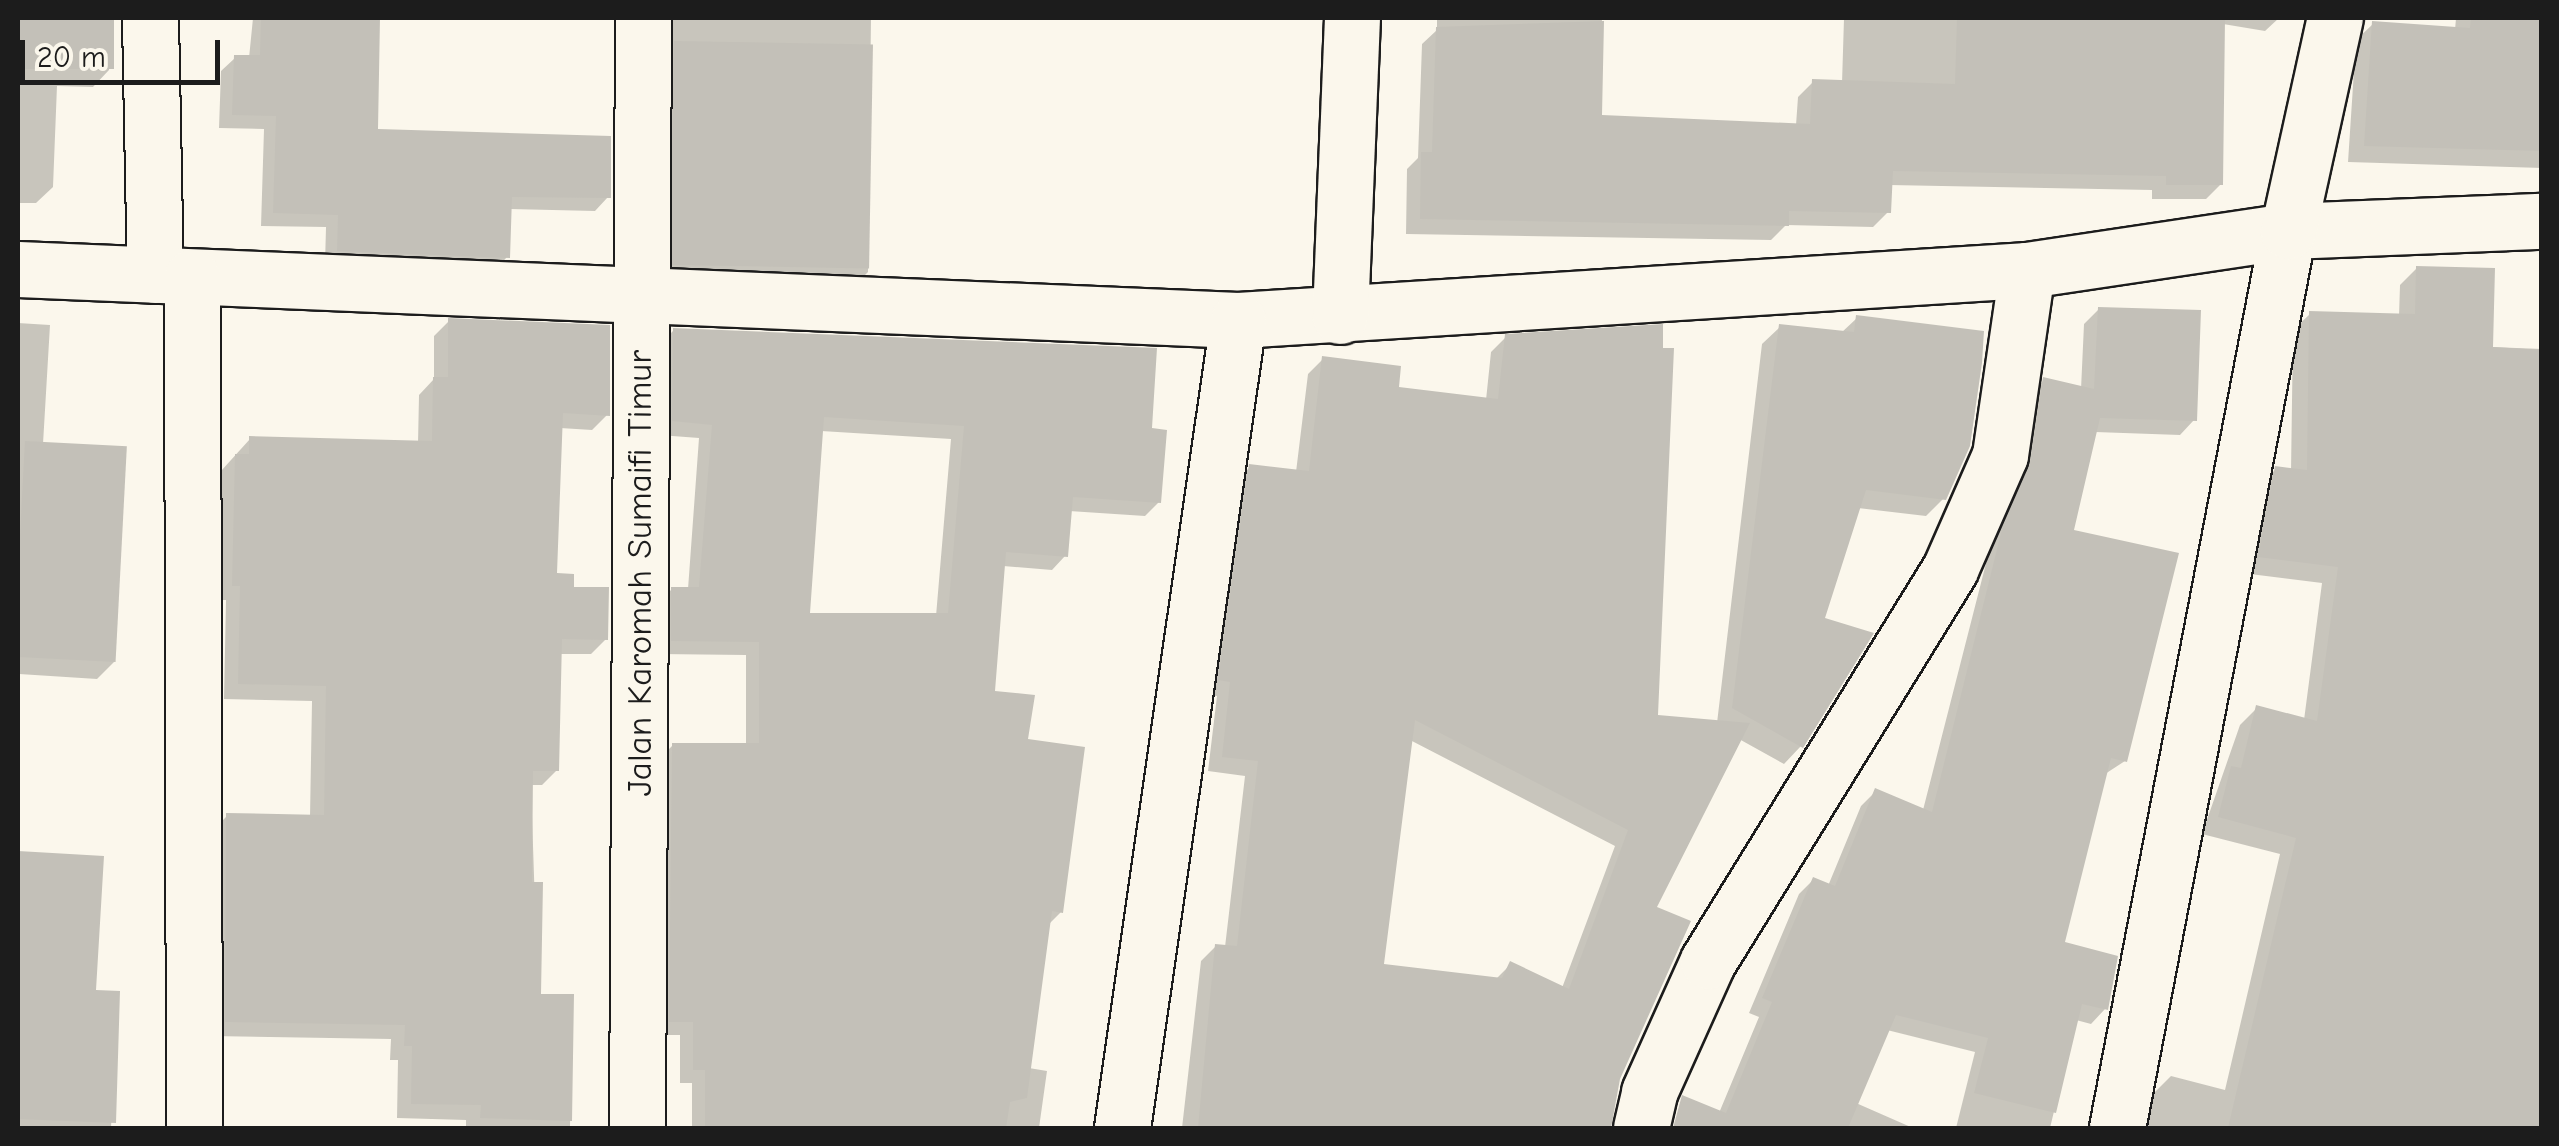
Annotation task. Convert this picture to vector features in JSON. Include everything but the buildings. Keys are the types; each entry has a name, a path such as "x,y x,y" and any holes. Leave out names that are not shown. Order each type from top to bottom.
{"street":[{"path":"150,18 173,276 194,1128"},
{"name":"Jalan Karomah Sumaifi Timur","path":"637,1128 643,18"},
{"path":"1340,316 1352,18"},
{"path":"2117,1128 2288,231 2335,18"},
{"path":"18,270 1238,320 2027,270 2288,231 2542,221"},
{"path":"1641,1128 1649,1092 1708,961 1950,569 2000,455 2027,270"},
{"path":"1122,1128 1238,320"}]}
